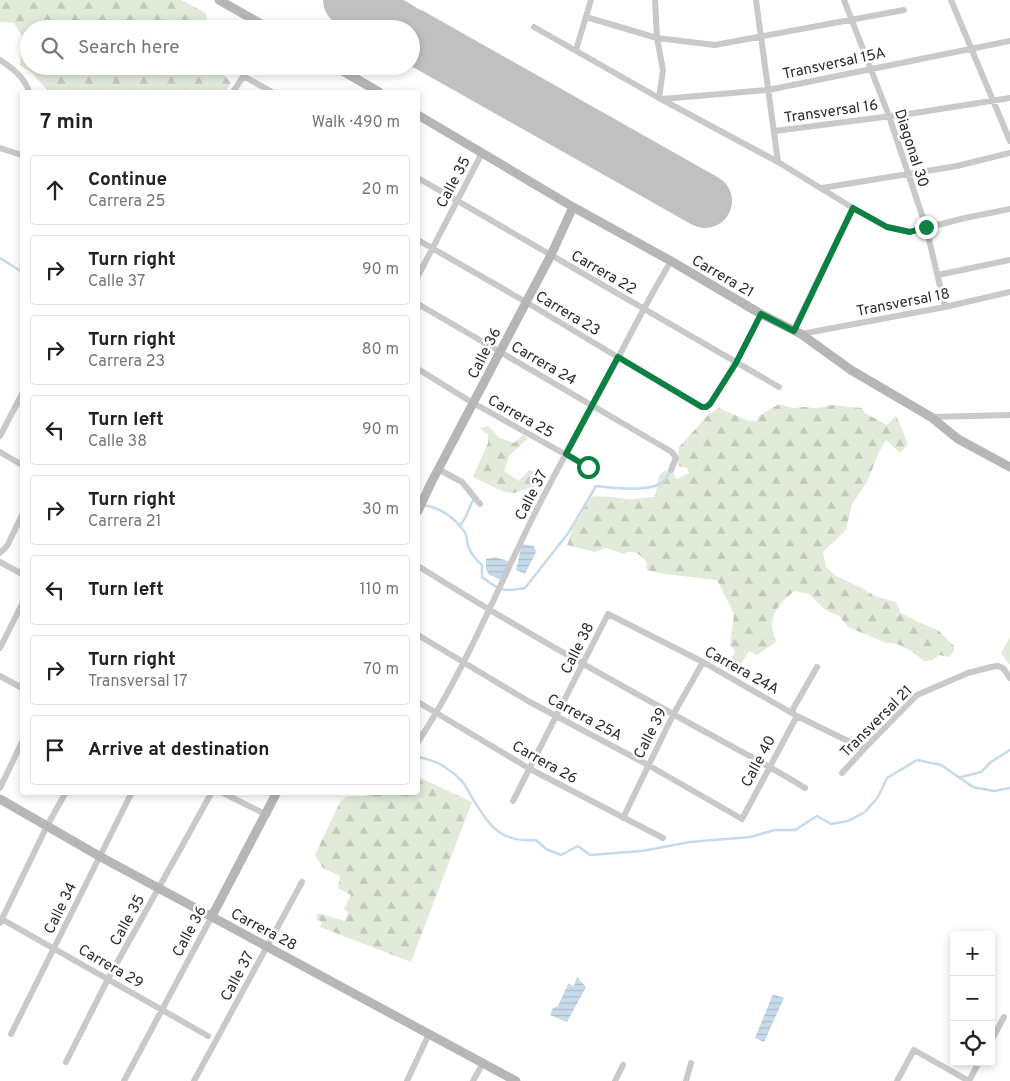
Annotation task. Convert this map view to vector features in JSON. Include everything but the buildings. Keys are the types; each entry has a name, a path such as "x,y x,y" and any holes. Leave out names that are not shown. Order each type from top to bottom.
{"street":[{"path":"219,0 254,20"},
{"path":"576,50 590,0"},
{"path":"654,0 657,38 663,70 660,98"},
{"path":"756,0 778,162"},
{"name":"Diagonal 30","path":"844,0 889,116 926,227 945,307"},
{"path":"951,0 1010,141"},
{"path":"586,17 657,38 715,45 904,10"},
{"path":"534,27 778,162 887,227 910,232 1010,209"},
{"name":"Transversal 15A","path":"660,98 768,90 1010,41"},
{"path":"0,60 12,68 26,84 28,90"},
{"path":"350,75 376,90"},
{"path":"235,90 245,77 268,90"},
{"name":"Transversal 16","path":"775,132 1010,98"},
{"name":"Carrera 21","path":"420,116 573,207 671,261 761,314 797,332 851,370 931,417 958,439 1010,467"},
{"path":"0,148 20,154"},
{"path":"822,188 957,166 1010,152"},
{"name":"Calle 35","path":"420,272 482,153"},
{"name":"Carrera 22","path":"420,179 779,387"},
{"name":"Calle 36","path":"420,506 430,483 526,302 573,207"},
{"path":"797,332 853,208"},
{"name":"Carrera 23","path":"420,241 702,407 710,404 736,363"},
{"path":"938,274 1010,260"},
{"name":"Calle 37","path":"420,739 436,714 491,608 533,518 566,454 643,309 671,261"},
{"name":"Transversal 18","path":"797,332 945,307 1010,292"},
{"name":"Carrera 24","path":"420,305 672,452 676,458 671,470"},
{"path":"736,363 761,314"},
{"name":"Carrera 25","path":"420,371 588,467"},
{"path":"0,436 20,398"},
{"path":"931,417 1010,416"},
{"path":"0,452 20,464"},
{"path":"438,468 462,482 480,504"},
{"path":"0,553 7,546 20,519"},
{"path":"0,562 20,573"},
{"path":"420,567 673,715 770,766 805,788"},
{"path":"0,648 20,608"},
{"name":"Calle 38","path":"513,801 608,614"},
{"name":"Carrera 24A","path":"608,614 703,662 795,714 864,748"},
{"name":"Carrera 25A","path":"420,636 556,716 648,765 742,819"},
{"name":"Calle 39","path":"623,818 673,715 703,662"},
{"name":"Transversal 21","path":"842,774 864,748 917,695 968,673 991,667 998,666 1004,668 1010,678"},
{"name":"Calle 40","path":"742,819 795,714 793,709 817,667"},
{"path":"0,676 20,687"},
{"name":"Carrera 26","path":"420,703 530,769 663,838"},
{"path":"0,788 20,746"},
{"path":"1,920 64,795"},
{"name":"Calle 34","path":"11,1034 130,795"},
{"name":"Calle 35","path":"66,1062 108,979 210,795"},
{"path":"227,795 266,815"},
{"name":"Calle 36","path":"124,1081 276,795"},
{"name":"Carrera 28","path":"0,799 99,856 516,1081"},
{"name":"Calle 37","path":"194,1081 302,882"},
{"name":"Carrera 29","path":"1,920 55,948 208,1036"},
{"path":"995,1034 1004,1017"},
{"path":"406,1081 429,1034"},
{"path":"897,1081 914,1050 969,1081 977,1066"},
{"path":"473,1081 483,1063"},
{"path":"686,1081 691,1063"},
{"path":"615,1081 623,1065"}],"green space":[{"path":"0,0 181,0 206,13 207,20 20,20 20,33 14,23 0,22"},
{"path":"34,75 224,75 231,83 226,90 47,90"},
{"path":"779,404 792,408 817,408 832,405 862,408 865,413 887,425 896,415 908,444 900,453 886,440 867,482 852,504 846,530 823,552 826,567 836,576 864,589 874,596 896,602 901,613 938,630 954,646 954,651 949,657 939,655 933,660 924,661 901,646 886,643 848,627 840,617 824,609 809,594 795,591 778,607 772,620 773,634 777,641 757,655 749,651 737,670 727,667 735,652 730,645 734,614 717,580 647,570 647,563 640,555 634,552 624,554 606,548 595,552 567,545 573,528 591,497 631,499 655,497 659,476 665,470 674,474 676,479 689,473 687,468 678,466 679,447 709,414 719,408 749,421 757,421 759,416"},
{"path":"488,426 500,438 514,443 523,435 528,438 509,456 504,471 519,481 529,470 536,472 538,477 535,486 514,493 504,492 473,477 488,443 488,435 480,428"},
{"path":"1010,637 1010,665 1001,653"},
{"path":"420,778 472,802 411,962 320,927 322,922 316,919 318,913 345,921 348,912 344,909 351,895 338,888 340,876 323,868 315,855 340,802 346,797 420,795"}],"water":[{"path":"522,544 534,546 536,552 525,574 516,570"},
{"path":"495,557 511,562 500,579 489,575 486,569 486,559"},
{"path":"577,977 586,987 567,1022 550,1015 553,1008 558,1006 568,984 574,986"},
{"path":"773,994 784,998 764,1042 755,1038"}],"waterway":[{"path":"0,258 20,271"},
{"path":"424,505 436,508 456,521 466,534 471,552 482,565 482,577 498,588 506,590 518,589 525,588 569,532 596,486 631,489 650,487 664,481 671,471"},
{"path":"459,526 474,499"},
{"path":"961,777 981,772 991,762 1010,750"},
{"path":"420,757 441,765 461,780 489,823 503,835 523,840 536,840 546,849 561,855 578,846 590,855 642,851 690,842 750,837 775,830 795,830 817,816 831,824 848,821 865,812 878,797 887,778 917,760 941,765 973,787 994,791 1010,788"}],"runway":[{"path":"350,0 384,20"},
{"path":"420,40 705,201"}],"route":[{"path":"588,467 566,454 618,357 702,407 706,407 710,404 736,363 761,314 794,331 853,208 887,227 910,232 926,227"}]}
